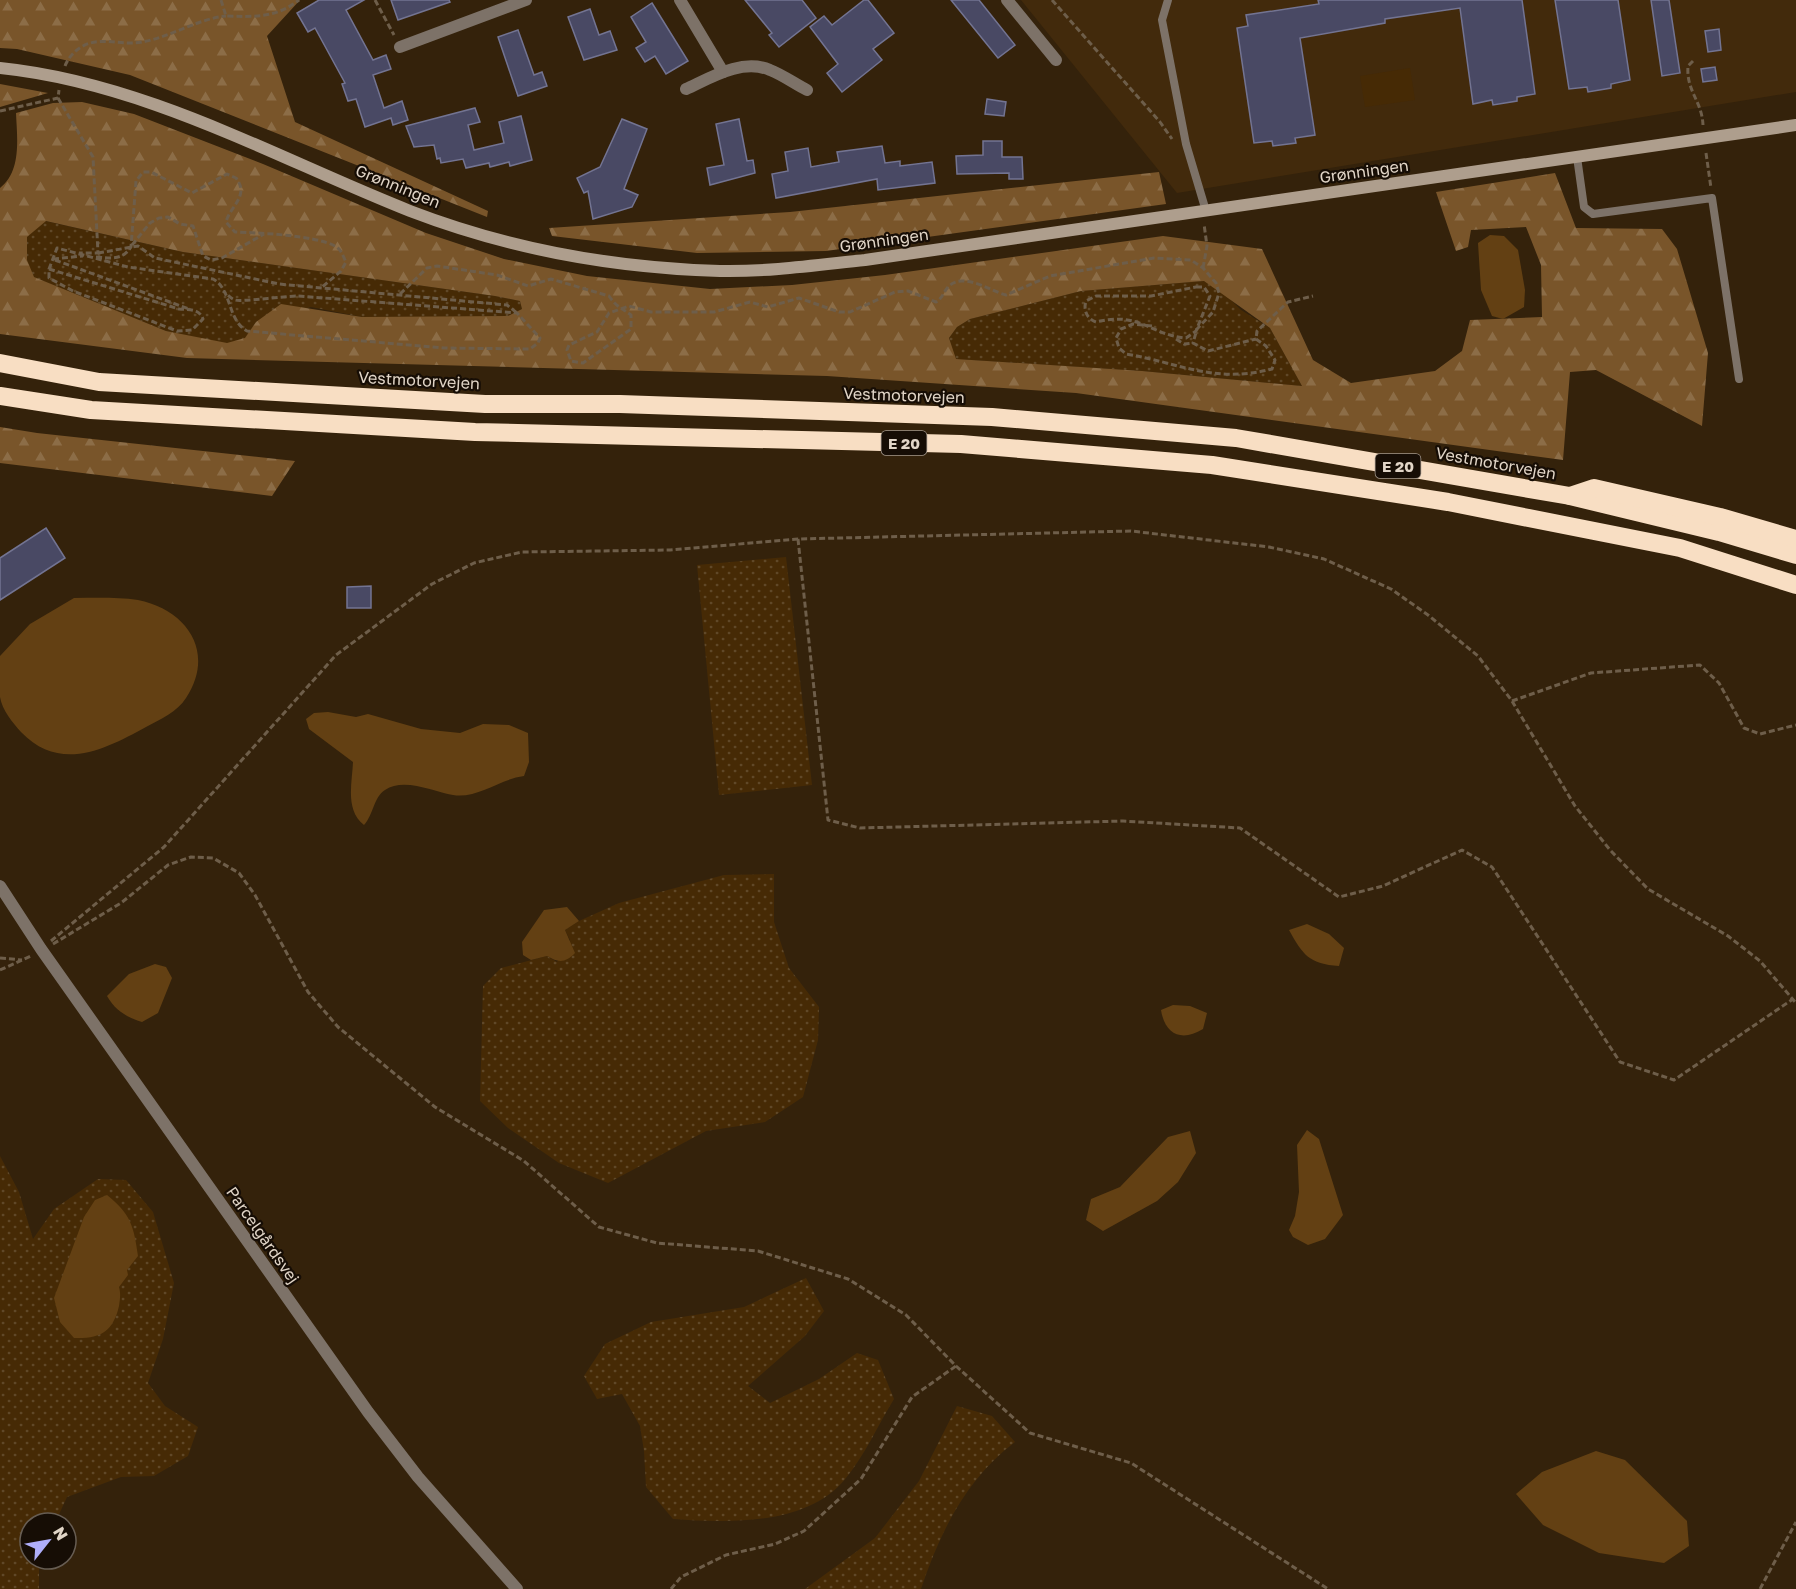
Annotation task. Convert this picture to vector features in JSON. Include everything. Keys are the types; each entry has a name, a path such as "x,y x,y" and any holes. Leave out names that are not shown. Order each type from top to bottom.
{"highway":[{"name":"Vestmotorvejen","path":"0,363 99,382 485,404 620,404 992,417 1236,438 1570,496 1719,532 1796,555"},
{"name":"E 20","path":"0,396 91,410 475,432 961,444 1212,465 1448,502 1680,548 1796,585"},
{"path":"1570,496 1594,488 1720,517 1796,539"}],"main road":[{"name":"Grønningen","path":"0,68 62,79 176,112 410,211 485,237 565,256 649,267 722,271 802,267 1796,125"}],"street":[{"path":"400,47 526,0"},
{"path":"680,0 723,72"},
{"path":"1007,0 1056,60"},
{"path":"686,89 723,72 749,66 768,69 807,90"},
{"name":"Parcelgårdsvej","path":"0,886 41,949 368,1412 418,1477 517,1589"}],"lane":[{"path":"1168,0 1162,20 1187,149 1206,211"},
{"path":"1576,158 1584,207 1593,214 1712,198 1739,379"}],"path":[{"path":"221,0 225,16"},
{"path":"98,253 93,157 58,98 66,63 83,46 103,41 141,43 169,37 211,18 225,16 255,18 274,15 288,9 299,0"},
{"path":"375,0 400,47"},
{"path":"1052,0 1160,122 1179,149 1187,149"},
{"path":"1693,61 1688,66 1687,83 1701,109 1712,198"},
{"path":"0,111 58,98"},
{"path":"131,247 136,181 139,175 147,171 192,193 227,174 236,178 242,190 239,202 227,218 229,228 235,232 265,233 325,243 338,248 346,262 341,271 321,288"},
{"path":"53,260 86,256 117,258 127,253 154,219 163,217 194,226 203,255 211,260 222,258 265,233"},
{"path":"1203,268 1207,246 1204,226"},
{"path":"53,260 202,315 203,319 200,324 192,330 177,331 73,291 50,278 49,269 57,248 74,253 128,267 213,279 220,283 236,321 247,331 402,345 530,349 538,343 540,338 507,305 279,284 155,258 138,246 98,253 74,253"},
{"path":"400,294 427,268 437,266 497,275 528,286 550,279 609,296 618,308 632,318 628,333 614,340 589,361 578,363 571,361 567,350 572,342 597,332 609,312 618,308 629,306 651,312 714,312 750,302 768,307 799,298 839,312 850,312 895,292 908,291 936,302 949,286 956,283 973,282 1006,295 1050,276 1154,258 1178,258 1191,260 1203,268 1216,283 1219,293 1213,312 1197,329 1189,337 1175,338"},
{"path":"49,269 133,297 178,309 192,310"},
{"path":"1152,326 1133,324 1121,329 1116,338 1119,348 1126,354 1200,372 1241,374 1272,369 1275,360 1266,346 1256,339 1208,351 1193,343 1184,344 1152,326 1120,319 1096,322 1087,315 1084,305 1089,298 1096,296 1151,296 1204,287 1210,296 1193,343"},
{"path":"223,291 229,297 240,301 272,296 298,296 517,313"},
{"path":"1256,339 1257,332 1288,302 1313,296"},
{"path":"0,970 24,960 41,949 164,847 336,655 432,584 474,563 522,552 670,550 798,539 1131,531 1269,547 1324,559 1391,589 1478,656 1512,701 1575,806 1610,850 1648,889 1728,936 1760,960 1795,1001 1674,1080 1620,1062 1492,867 1462,850 1383,886 1339,897 1240,828 1123,821 860,828 828,820 798,539"},
{"path":"1512,701 1591,674 1700,665 1719,683 1743,728 1760,734 1796,725"},
{"path":"41,949 68,937 121,903 168,865 192,857 213,858 239,873 250,887 308,992 338,1027 435,1107 524,1161 599,1227 657,1243 758,1251 848,1279 906,1315 956,1366 1030,1433 1131,1463 1328,1589"},
{"path":"0,958 24,960"},
{"path":"671,1589 681,1577 726,1555 775,1544 804,1531 861,1479 912,1396 956,1366"},
{"path":"1760,1589 1796,1522"}],"shaded area":[{"path":"1021,0 1796,0 1796,92 1177,193"},
{"path":"1410,68 1415,100 1365,107 1360,76"},
{"path":"45,221 183,252 495,296 520,301 522,309 508,316 452,318 362,317 311,307 256,322 245,339 227,344 166,331 33,277 27,260 27,237"},
{"path":"1490,235 1504,236 1518,250 1525,290 1524,307 1503,319 1492,316 1481,290 1478,243"},
{"path":"1204,281 1224,293 1241,310 1270,328 1302,386 1142,371 955,359 949,338 957,327 970,319 1081,291"},
{"path":"786,557 812,785 719,795 697,565"},
{"path":"74,598 138,600 170,613 183,623 192,636 197,649 198,665 195,681 186,698 168,715 115,743 83,753 67,754 51,752 36,744 21,732 8,716 0,697 0,656 30,624"},
{"path":"328,712 356,717 368,714 421,729 460,733 483,724 509,725 528,733 529,762 524,776 471,794 453,795 419,786 393,786 378,797 364,825 354,812 352,804 353,762 309,729 306,719 314,713"},
{"path":"774,874 774,922 789,968 819,1007 818,1040 803,1097 765,1122 706,1131 608,1183 559,1163 508,1128 480,1101 483,986 501,968 547,956 557,962 570,940 565,930 619,903 724,875"},
{"path":"567,907 579,921 565,930 575,953 562,961 547,956 531,960 523,955 522,942 544,910"},
{"path":"1307,924 1329,934 1344,948 1339,966 1320,963 1308,957 1298,946 1289,930"},
{"path":"155,964 166,967 172,978 158,1013 142,1022 122,1012 107,996 129,974"},
{"path":"1173,1005 1190,1006 1207,1013 1203,1029 1188,1035 1176,1034 1171,1030 1163,1019 1161,1010"},
{"path":"1307,1130 1319,1139 1343,1215 1325,1239 1308,1245 1293,1237 1289,1230 1295,1216 1299,1192 1297,1145"},
{"path":"1190,1131 1196,1153 1178,1182 1157,1201 1103,1231 1086,1220 1091,1199 1120,1187 1168,1137"},
{"path":"0,1156 19,1192 33,1239 54,1209 98,1179 126,1180 153,1212 174,1283 163,1339 148,1383 165,1406 198,1427 188,1456 154,1476 121,1477 67,1497 61,1511 18,1511 18,1571 39,1571 39,1589 0,1589"},
{"path":"107,1195 121,1208 130,1222 138,1256 127,1270 128,1275 119,1287 119,1306 109,1328 91,1337 74,1338 60,1322 54,1298 84,1217 95,1200"},
{"path":"806,1278 824,1311 805,1336 748,1386 770,1403 819,1379 857,1353 878,1360 894,1399 846,1478 830,1494 811,1505 766,1518 718,1521 673,1519 646,1487 640,1426 622,1394 597,1399 584,1376 605,1344 651,1322 744,1307"},
{"path":"957,1406 992,1416 1015,1442 982,1473 957,1508 937,1547 921,1589 805,1589 875,1538 919,1481"},
{"path":"1596,1451 1625,1460 1687,1521 1689,1546 1664,1563 1599,1553 1543,1525 1516,1494 1542,1472"}],"green space":[{"path":"0,0 300,0 267,36 295,122 488,211 487,217 130,75 17,49 0,48"},
{"path":"0,84 48,93 0,107"},
{"path":"82,102 134,114 263,164 426,233 504,259 587,276 710,289 792,285 885,275 1163,236 1262,249 1313,360 1351,383 1435,371 1462,351 1470,320 1542,317 1541,265 1526,227 1471,230 1468,247 1456,251 1436,192 1555,173 1576,228 1662,229 1677,249 1708,353 1702,426 1596,370 1570,372 1563,460 1076,393 827,376 187,358 0,334 0,188 7,181 15,163 16,113 53,103","holes":["46,221 183,252 495,296 520,301 522,309 508,316 362,317 281,304 256,322 245,338 227,343 166,331 34,277 27,260 27,237","1204,281 1270,328 1302,386 1142,371 956,359 949,338 957,327 970,319 1081,291"]},
{"path":"1159,172 1166,204 826,251 697,253 552,236 549,228 790,212"},
{"path":"0,427 295,461 272,496 0,463"}],"building":[{"path":"319,0 364,0 346,10 373,60 386,55 391,69 373,75 384,108 402,101 408,120 393,125 391,118 365,127 356,99 348,101 342,84 345,83 315,28 308,32 297,13"},
{"path":"391,0 449,0 450,2 398,20"},
{"path":"745,0 802,0 816,18 779,47 769,35 772,33"},
{"path":"864,0 868,0 894,33 873,49 882,60 842,92 827,73 838,64 810,27 824,16 832,25"},
{"path":"951,0 979,0 1015,45 998,58"},
{"path":"1318,0 1522,0 1535,94 1517,97 1517,101 1493,105 1492,100 1473,104 1460,8 1385,19 1385,23 1300,38 1315,135 1295,138 1296,143 1273,146 1272,141 1254,143 1237,28 1248,26 1246,15 1319,4"},
{"path":"1555,0 1618,0 1630,80 1611,84 1611,88 1588,92 1587,87 1569,89"},
{"path":"1651,0 1669,0 1680,73 1662,76"},
{"path":"652,3 688,61 666,74 655,56 645,62 636,48 646,42 631,17"},
{"path":"590,9 599,35 610,31 617,50 584,60 568,17"},
{"path":"1719,29 1721,50 1708,52 1705,31"},
{"path":"518,30 534,75 542,72 547,86 518,96 498,37"},
{"path":"1715,67 1717,80 1703,82 1701,69"},
{"path":"987,99 1006,102 1004,116 985,114"},
{"path":"475,108 480,122 468,125 474,150 504,143 499,122 521,116 532,160 510,166 509,162 490,167 489,163 466,168 463,159 441,163 440,158 437,159 434,145 414,147 406,126"},
{"path":"622,119 647,129 624,189 638,195 632,207 593,219 588,191 584,193 577,178 600,167"},
{"path":"739,119 747,161 753,160 755,173 710,185 707,168 724,165 716,124"},
{"path":"983,141 1002,141 1002,157 1022,157 1023,179 1009,179 1009,173 957,174 956,156 983,155"},
{"path":"882,146 885,163 900,161 900,166 932,162 935,183 878,190 877,179 776,198 772,174 788,171 785,152 808,148 811,167 839,162 837,152"},
{"path":"46,528 65,558 0,600 0,558"},
{"path":"371,586 371,608 347,608 347,587"}]}
